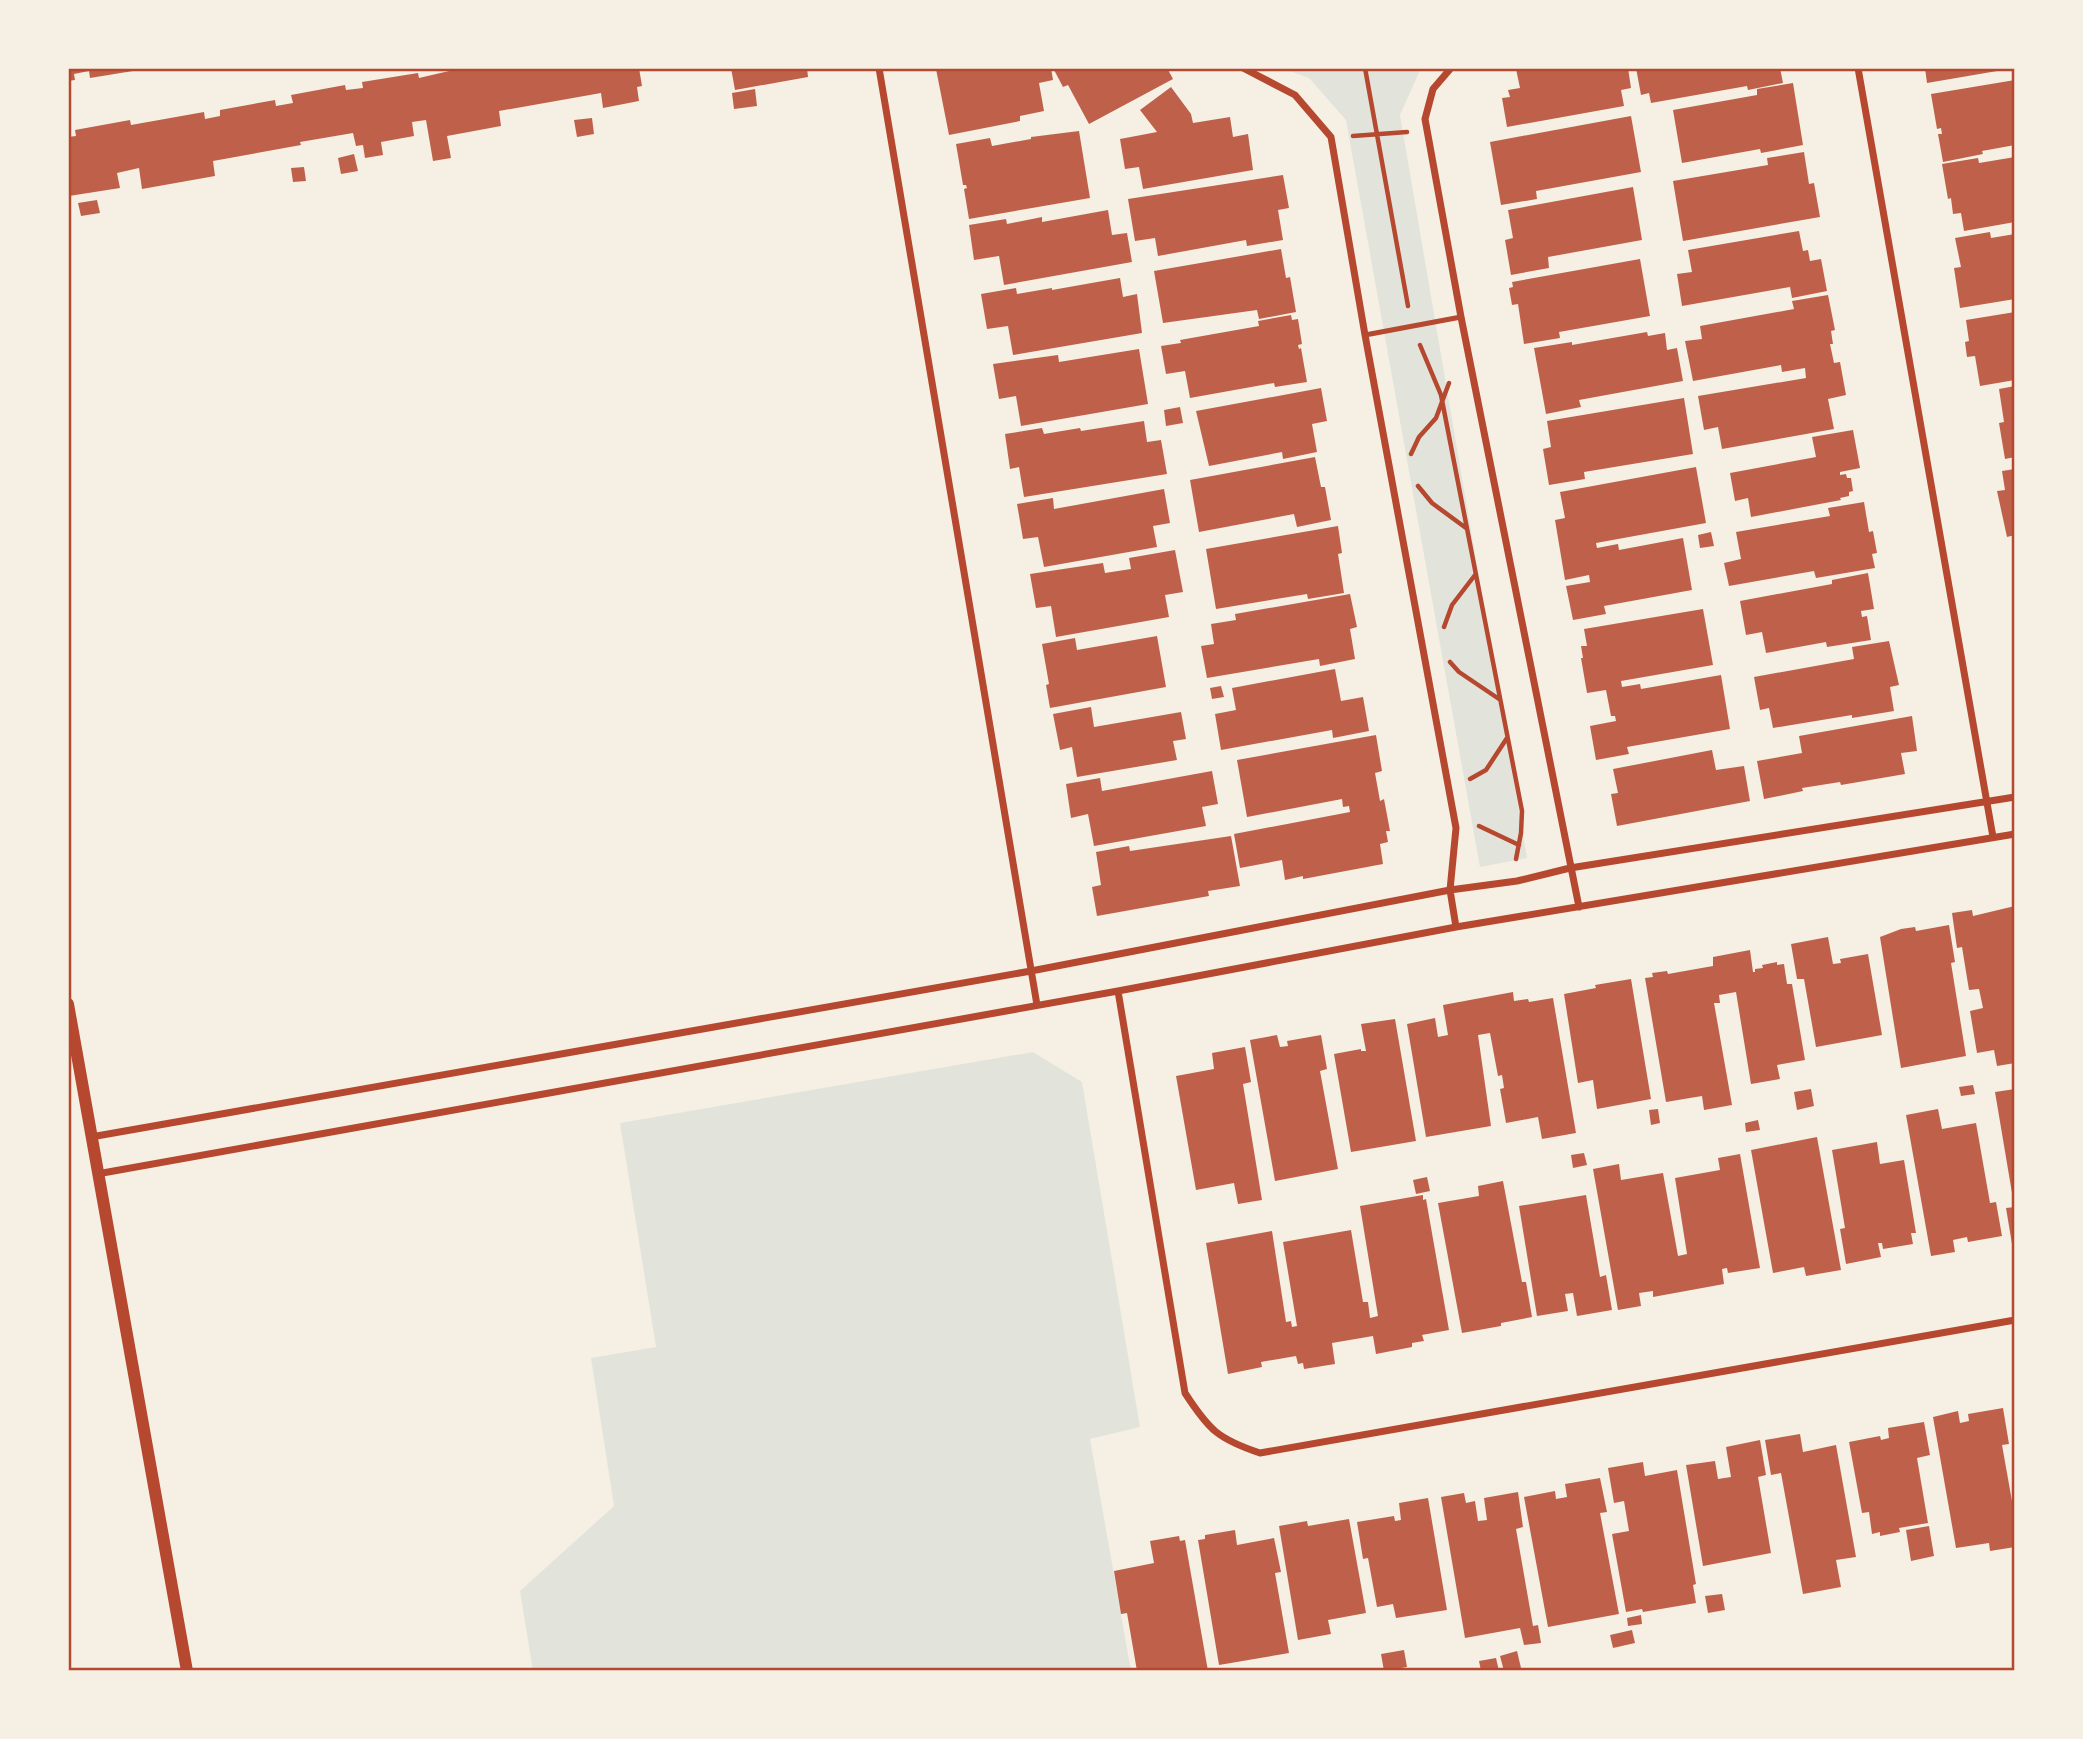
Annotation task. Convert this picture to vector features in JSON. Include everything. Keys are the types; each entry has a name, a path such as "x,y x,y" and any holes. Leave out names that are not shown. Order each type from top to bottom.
{"street":[{"path":"879,68 1037,1005"},
{"path":"1243,68 1295,95 1331,137 1456,828 1450,890 1456,927"},
{"path":"1451,68 1433,89 1425,119 1461,317 1579,907"},
{"path":"1858,68 1989,801 1993,837"},
{"path":"91,1137 1031,971 1450,890 1517,881 1570,868 2015,797"},
{"path":"97,1174 1118,991 1456,927 2015,834"},
{"path":"1118,991 1185,1393 1202,1419 1216,1434 1260,1454 2015,1320"},
{"path":"68,1004 187,1671"}],"lane":[{"path":"1365,335 1461,317"}],"path":[{"path":"1365,68 1412,326 1442,403 1522,811 1515,869 1517,881"},
{"path":"1332,143 1352,136 1427,130"},
{"path":"1410,462 1412,449 1419,436 1436,418 1450,377"},
{"path":"1414,479 1432,503 1466,529"},
{"path":"1443,638 1452,605 1475,574"},
{"path":"1446,651 1459,672 1499,699"},
{"path":"1461,785 1486,770 1507,738"},
{"path":"1473,822 1519,845"}],"shaded area":[{"path":"1281,68 1421,68 1400,115 1527,858 1480,867 1346,120 1309,78"},
{"path":"1033,1052 1082,1082 1140,1427 1090,1439 1131,1671 533,1671 520,1591 614,1506 591,1358 656,1347 620,1123"}],"building":[{"path":"68,68 139,70 90,78 89,71 74,74 75,80 68,81"},
{"path":"462,68 639,68 642,86 637,87 639,101 603,108 601,93 499,111 501,126 447,136 451,158 433,161 426,120 412,122 414,136 381,142 383,155 365,158 363,145 356,146 353,133 213,161 215,176 142,189 139,168 117,173 120,188 69,196 68,137 76,136 75,130 130,120 131,125 204,112 205,119 220,116 220,110 275,100 276,106 293,103 291,95 345,85 346,90 363,88 362,82 418,73 419,78"},
{"path":"731,68 807,68 808,77 735,90"},
{"path":"1051,68 1053,80 1039,83 1044,111 1020,116 1020,121 949,135 936,69"},
{"path":"1053,68 1167,68 1173,79 1089,124 1068,85 1063,87"},
{"path":"1518,68 1628,68 1631,88 1621,90 1624,106 1507,127 1502,98 1510,97 1508,90 1520,88"},
{"path":"1636,68 1780,68 1783,83 1748,90 1747,86 1651,103 1649,93 1641,95"},
{"path":"1925,68 2003,68 2003,70 1927,83"},
{"path":"2015,80 2015,145 1943,162 1938,134 1942,134 1941,128 1937,129 1931,94"},
{"path":"1793,83 1803,145 1761,153 1760,149 1682,163 1673,110 1757,95 1757,89"},
{"path":"1171,87 1191,114 1193,123 1230,117 1233,137 1248,134 1253,170 1143,189 1139,167 1125,169 1120,139 1157,132 1140,110"},
{"path":"755,89 757,106 734,109 732,93"},
{"path":"1631,116 1641,172 1536,191 1537,199 1501,205 1490,142"},
{"path":"592,118 594,134 577,137 574,120"},
{"path":"1079,131 1090,198 969,219 964,189 967,188 963,185 956,144 990,138 992,146 1031,137"},
{"path":"1804,152 1809,184 1814,183 1820,217 1683,241 1673,181 1768,165 1767,158"},
{"path":"354,154 358,171 341,174 338,158"},
{"path":"2015,157 2015,222 1964,231 1961,213 1953,214 1951,198 1948,199 1942,164 1978,158 1979,163"},
{"path":"304,167 306,181 293,182 291,168"},
{"path":"1283,175 1289,208 1278,210 1283,240 1247,246 1246,240 1158,256 1155,238 1135,241 1128,199"},
{"path":"1633,187 1642,240 1548,257 1549,268 1511,275 1505,240 1513,238 1508,210"},
{"path":"97,200 100,213 81,216 78,203"},
{"path":"1108,210 1112,235 1127,233 1132,262 1004,285 999,256 974,260 969,225 1006,219 1007,224 1042,217 1042,222"},
{"path":"1799,231 1803,251 1808,250 1810,261 1821,259 1827,291 1792,298 1790,287 1682,306 1677,274 1692,272 1688,250"},
{"path":"1990,232 1991,238 2015,234 2015,299 1960,308 1954,268 1961,267 1955,238"},
{"path":"1281,249 1286,278 1290,277 1296,312 1259,319 1257,310 1163,323 1154,271"},
{"path":"1640,259 1650,316 1559,332 1560,338 1524,344 1518,304 1512,305 1509,288 1513,287 1512,282"},
{"path":"1120,278 1123,297 1137,294 1142,333 1013,355 1008,326 987,329 981,294 1016,288 1017,294 1052,290"},
{"path":"1828,295 1835,330 1831,331 1833,344 1830,344 1834,363 1840,362 1846,395 1828,399 1834,429 1722,449 1718,427 1704,430 1698,396 1806,378 1805,368 1782,372 1781,365 1693,381 1685,341 1702,339 1700,326 1794,309 1792,301"},
{"path":"2015,312 2015,380 1980,386 1975,356 1967,357 1965,342 1969,341 1966,320"},
{"path":"1291,315 1292,320 1298,319 1302,344 1298,345 1299,349 1301,348 1307,382 1275,387 1274,383 1190,398 1185,371 1166,374 1161,346 1259,326 1258,321"},
{"path":"1647,332 1648,336 1665,333 1667,350 1677,348 1683,381 1579,400 1581,407 1546,414 1534,348 1572,342 1572,345"},
{"path":"1139,349 1148,404 1021,426 1016,396 999,399 993,364 1058,355 1059,362"},
{"path":"2015,386 2015,457 2005,459 1999,423 2004,422 1999,389"},
{"path":"1321,388 1327,421 1312,424 1317,452 1283,459 1282,452 1209,466 1196,411"},
{"path":"1684,398 1693,454 1584,472 1585,479 1549,485 1543,449 1551,447 1547,421"},
{"path":"1180,407 1183,423 1166,426 1164,410"},
{"path":"1144,421 1147,442 1161,440 1167,474 1024,497 1019,467 1010,469 1005,434 1042,428 1044,434 1080,428 1081,431"},
{"path":"1853,430 1860,468 1840,472 1840,475 1846,474 1847,478 1851,478 1853,491 1849,492 1849,496 1840,498 1841,500 1751,517 1748,498 1735,501 1730,473 1816,457 1812,437"},
{"path":"1315,457 1321,487 1325,487 1331,520 1297,527 1294,514 1199,532 1190,480"},
{"path":"1696,467 1706,523 1596,543 1597,548 1618,544 1619,550 1683,538 1692,590 1604,606 1606,614 1573,620 1566,586 1590,582 1589,575 1565,580 1555,520 1565,518 1560,492"},
{"path":"2015,469 2015,535 2007,537 1997,491 2005,490 2002,471"},
{"path":"1164,489 1170,523 1153,526 1157,547 1044,567 1038,537 1023,539 1017,504 1053,498 1054,509"},
{"path":"1864,502 1869,532 1873,531 1877,553 1872,554 1875,568 1816,578 1814,571 1729,586 1724,563 1741,559 1736,532 1830,516 1828,508"},
{"path":"1338,526 1342,553 1338,554 1344,593 1308,599 1307,594 1216,609 1206,549"},
{"path":"1711,532 1714,546 1700,548 1698,535"},
{"path":"1175,550 1183,592 1165,595 1169,617 1056,637 1051,606 1036,608 1030,574 1103,563 1105,573 1131,569 1129,558"},
{"path":"1868,573 1874,609 1861,611 1862,617 1867,616 1871,640 1827,647 1826,642 1766,653 1762,632 1746,635 1740,601 1832,584 1832,580"},
{"path":"1350,594 1357,627 1350,629 1355,659 1320,666 1319,659 1207,678 1201,646 1214,644 1211,624 1236,620 1235,614"},
{"path":"1703,609 1713,665 1621,681 1622,687 1640,684 1641,689 1721,675 1730,729 1627,747 1629,754 1596,760 1590,726 1616,721 1615,716 1611,716 1606,690 1587,693 1581,658 1581,646 1587,646 1584,629"},
{"path":"1157,636 1166,687 1050,708 1042,644 1075,638 1077,650"},
{"path":"1889,641 1899,685 1890,687 1894,711 1773,728 1769,708 1760,710 1754,677 1854,659 1852,647"},
{"path":"1335,669 1341,701 1363,697 1369,731 1333,738 1332,730 1221,750 1215,714 1236,710 1232,688"},
{"path":"1221,686 1224,697 1212,699 1210,688"},
{"path":"1091,707 1094,727 1181,712 1186,739 1173,741 1177,760 1077,777 1072,747 1060,750 1053,714"},
{"path":"1912,716 1917,751 1901,753 1905,774 1841,785 1840,782 1802,788 1803,791 1764,799 1757,761 1802,753 1799,736"},
{"path":"1376,735 1382,771 1375,773 1380,801 1384,799 1390,831 1386,831 1388,842 1380,844 1383,864 1285,880 1282,860 1240,868 1234,834 1350,812 1349,806 1343,807 1342,799 1247,817 1237,760"},
{"path":"1712,750 1716,770 1744,766 1750,801 1617,826 1611,794 1618,793 1613,769"},
{"path":"1212,771 1218,804 1202,807 1206,826 1094,846 1088,814 1071,818 1066,784 1100,778 1102,791"},
{"path":"1231,836 1240,886 1208,891 1209,896 1097,916 1092,887 1101,885 1096,852 1129,846 1130,851"},
{"path":"2015,906 2015,1063 1997,1066 1994,1050 1977,1053 1970,1011 1983,1008 1979,989 1969,990 1962,947 1957,948 1952,913 1972,910 1973,916"},
{"path":"1949,925 1955,962 1951,963 1966,1056 1901,1068 1880,937 1901,929 1915,927 1916,931"},
{"path":"1828,937 1833,964 1841,963 1840,959 1868,954 1882,1035 1816,1047 1804,979 1797,979 1791,944"},
{"path":"1750,950 1753,972 1763,968 1762,965 1777,962 1777,965 1784,964 1787,984 1792,984 1805,1060 1777,1065 1780,1079 1751,1084 1736,992 1719,995 1720,1003 1714,1003 1732,1105 1704,1110 1702,1096 1666,1102 1645,978 1653,977 1652,973 1667,971 1668,974 1713,966 1713,957"},
{"path":"1631,979 1651,1099 1597,1109 1593,1080 1578,1083 1564,994"},
{"path":"1513,992 1514,1001 1528,999 1529,1002 1553,998 1576,1133 1542,1139 1538,1117 1506,1123 1500,1089 1504,1088 1502,1075 1498,1076 1490,1033 1478,1035 1491,1126 1426,1137 1407,1024 1435,1018 1438,1037 1448,1035 1443,1005"},
{"path":"1395,1019 1416,1141 1351,1152 1334,1054 1361,1049 1366,1051 1361,1024"},
{"path":"1277,1035 1280,1047 1288,1046 1287,1041 1321,1035 1327,1069 1320,1071 1338,1169 1275,1181 1250,1040"},
{"path":"1245,1047 1251,1082 1243,1084 1262,1200 1238,1204 1234,1183 1196,1190 1176,1076 1214,1069 1212,1053"},
{"path":"1973,1085 1975,1094 1961,1096 1959,1087"},
{"path":"1811,1089 1814,1106 1797,1110 1794,1092"},
{"path":"2015,1089 2015,1199 2013,1199 1995,1092"},
{"path":"1658,1109 1660,1123 1651,1125 1649,1110"},
{"path":"1938,1109 1942,1129 1976,1123 1990,1203 1996,1202 2002,1236 1968,1242 1967,1237 1953,1240 1955,1252 1931,1256 1906,1115"},
{"path":"1758,1120 1760,1130 1746,1132 1745,1123"},
{"path":"1817,1137 1841,1270 1806,1276 1804,1267 1773,1273 1751,1150"},
{"path":"1877,1142 1880,1164 1904,1160 1916,1233 1911,1233 1913,1244 1883,1249 1882,1243 1878,1243 1881,1257 1846,1264 1840,1229 1845,1228 1832,1150"},
{"path":"1584,1153 1587,1165 1573,1168 1571,1155"},
{"path":"1740,1154 1760,1268 1728,1273 1727,1268 1722,1269 1724,1284 1653,1297 1653,1291 1639,1293 1641,1306 1618,1310 1593,1169 1619,1164 1621,1180 1663,1173 1678,1256 1687,1254 1675,1178 1720,1170 1718,1158"},
{"path":"1427,1177 1430,1191 1416,1194 1413,1180"},
{"path":"1503,1181 1522,1282 1526,1282 1532,1317 1462,1333 1438,1203 1479,1196 1478,1186"},
{"path":"1423,1195 1423,1200 1426,1199 1449,1330 1422,1335 1424,1341 1412,1343 1412,1347 1376,1354 1373,1336 1332,1343 1335,1364 1304,1369 1303,1363 1298,1364 1296,1356 1261,1362 1262,1367 1228,1374 1206,1243 1272,1231 1286,1322 1291,1321 1292,1327 1297,1326 1283,1242 1351,1230 1363,1302 1368,1302 1370,1318 1378,1316 1360,1206"},
{"path":"1586,1195 1600,1277 1606,1275 1612,1310 1577,1316 1573,1293 1565,1294 1568,1311 1537,1316 1519,1206"},
{"path":"2015,1207 2015,1244 2012,1244 2006,1208"},
{"path":"2003,1408 2009,1444 2002,1445 2015,1518 2015,1547 1990,1551 1989,1543 1956,1548 1933,1417 1958,1411 1960,1423 1969,1421 1968,1414"},
{"path":"1924,1422 1930,1455 1917,1458 1928,1523 1899,1528 1900,1532 1880,1536 1880,1532 1872,1534 1869,1512 1862,1513 1849,1442 1880,1436 1881,1440 1889,1438 1888,1428"},
{"path":"1800,1434 1803,1452 1836,1445 1856,1557 1836,1560 1841,1587 1803,1594 1781,1473 1771,1475 1765,1440"},
{"path":"1760,1440 1766,1475 1758,1477 1771,1553 1703,1566 1686,1465 1715,1461 1718,1479 1731,1477 1726,1447"},
{"path":"1643,1462 1645,1476 1677,1470 1696,1584 1693,1585 1696,1603 1643,1612 1642,1609 1626,1612 1612,1534 1629,1531 1624,1501 1614,1503 1608,1468"},
{"path":"1600,1478 1607,1512 1600,1513 1619,1614 1548,1627 1524,1497 1555,1491 1556,1499 1567,1497 1565,1484"},
{"path":"1518,1492 1523,1527 1516,1529 1533,1626 1538,1625 1541,1643 1524,1645 1520,1628 1465,1638 1441,1497 1464,1493 1466,1503 1475,1501 1478,1521 1487,1520 1484,1498"},
{"path":"1428,1498 1447,1610 1396,1618 1393,1604 1377,1607 1368,1558 1363,1559 1357,1522 1394,1516 1395,1521 1401,1520 1399,1503"},
{"path":"1349,1519 1366,1613 1328,1620 1331,1634 1298,1640 1279,1526 1307,1521 1308,1526"},
{"path":"1929,1526 1934,1556 1911,1561 1906,1530"},
{"path":"1235,1530 1237,1545 1274,1538 1281,1572 1275,1573 1289,1653 1219,1665 1198,1540 1205,1539 1205,1535"},
{"path":"1179,1536 1180,1541 1185,1540 1208,1671 1137,1671 1127,1613 1121,1614 1114,1571 1154,1563 1150,1541"},
{"path":"1722,1594 1725,1610 1708,1613 1705,1596"},
{"path":"1641,1615 1642,1624 1628,1626 1627,1618"},
{"path":"1632,1630 1635,1643 1613,1648 1610,1635"},
{"path":"1404,1650 1407,1667 1384,1671 1381,1654"},
{"path":"1517,1651 1521,1668 1504,1671 1500,1656"},
{"path":"1496,1658 1499,1671 1481,1671 1479,1661"}]}
